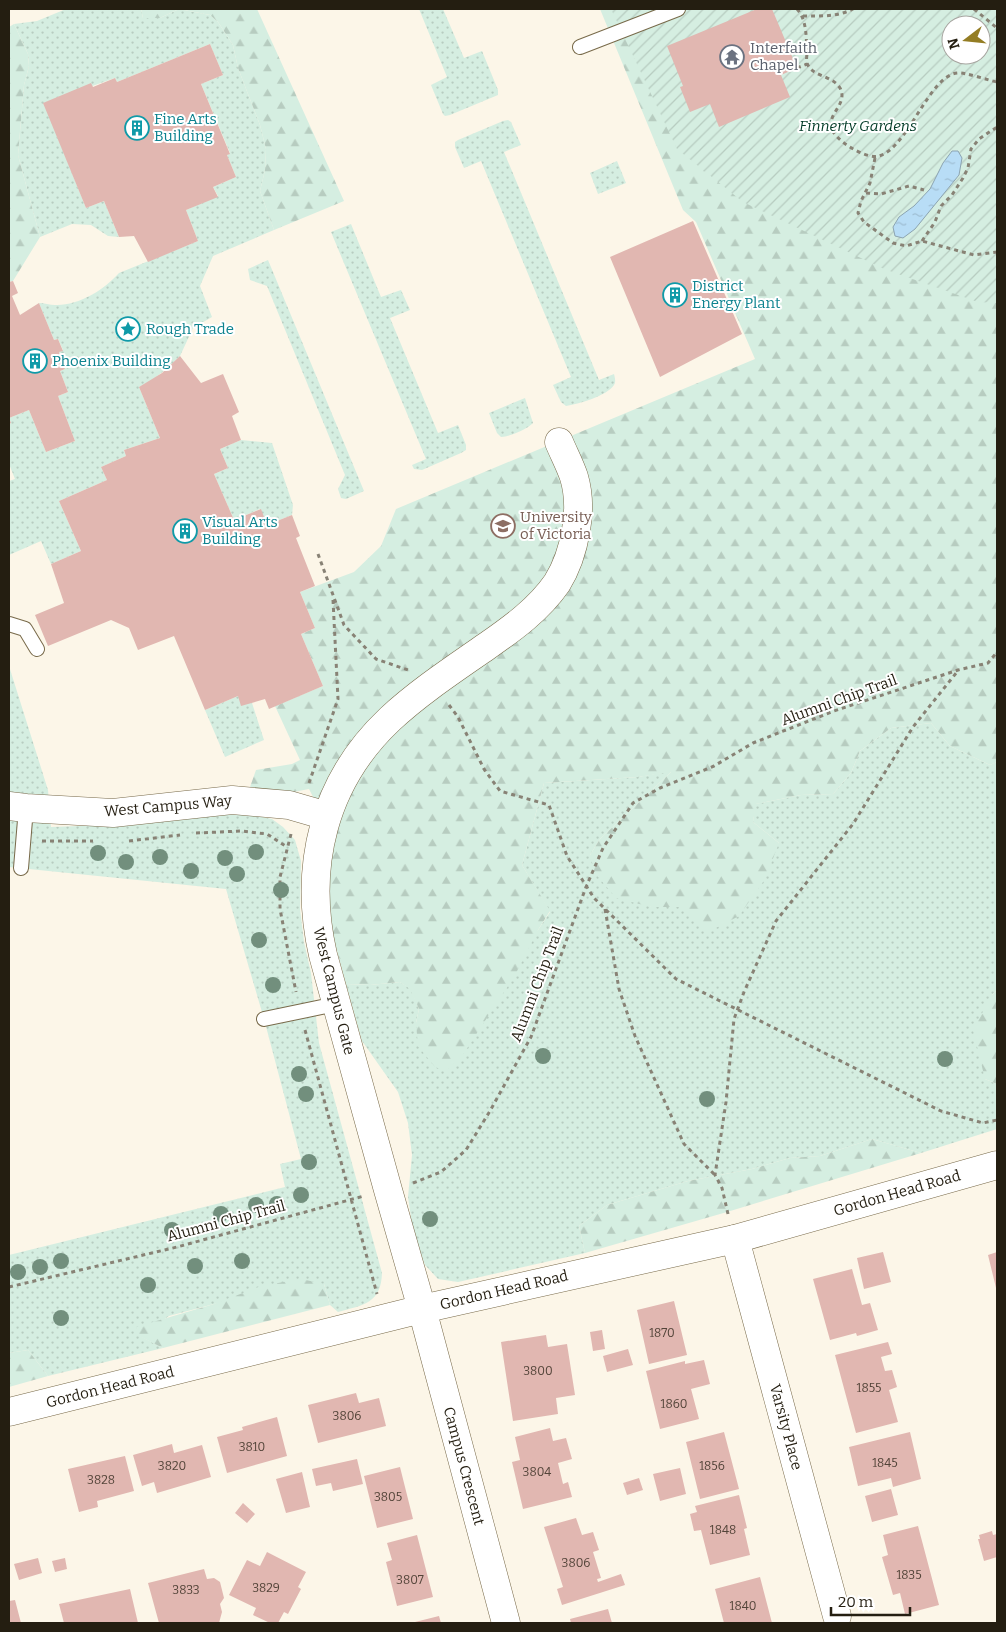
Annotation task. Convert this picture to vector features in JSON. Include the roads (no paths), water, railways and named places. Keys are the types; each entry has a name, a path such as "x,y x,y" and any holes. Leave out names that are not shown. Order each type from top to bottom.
{"street":[{"name":"West Campus Gate","path":"422,1309 336,1004 317,928 315,874 319,844 327,816 338,789 352,764 370,740 390,718 518,624 544,599 557,582 567,563 574,543 578,522 578,500 574,479 559,442"},
{"name":"West Campus Way","path":"17,807 112,813 232,800 289,805 327,816"},
{"name":"Gordon Head Road","path":"9,1412 422,1309 735,1238 997,1165"},
{"path":"951,1178 997,1186"},
{"name":"Varsity Place","path":"735,1238 837,1616"},
{"name":"Campus Crescent","path":"422,1309 506,1623"}],"lane":[{"path":"580,48 678,9"},
{"path":"9,624 25,629 37,649"},
{"path":"17,807 20,868"},
{"path":"264,1019 336,1004"}],"water":[{"path":"952,151 958,151 962,158 959,175 915,229 903,238 895,236 893,227 899,217 914,206 930,189 943,163"}],"place":[{"name":"Interfaith Chapel","path":"732,57"},
{"name":"Fine Arts Building","path":"137,128"},
{"name":"District Energy Plant","path":"675,295"},
{"name":"Rough Trade","path":"128,329"},
{"name":"Phoenix Building","path":"35,361"},
{"name":"University of Victoria","path":"503,526"},
{"name":"Visual Arts Building","path":"185,531"}],"park label":[{"name":"Finnerty Gardens","path":"858,126"}]}
